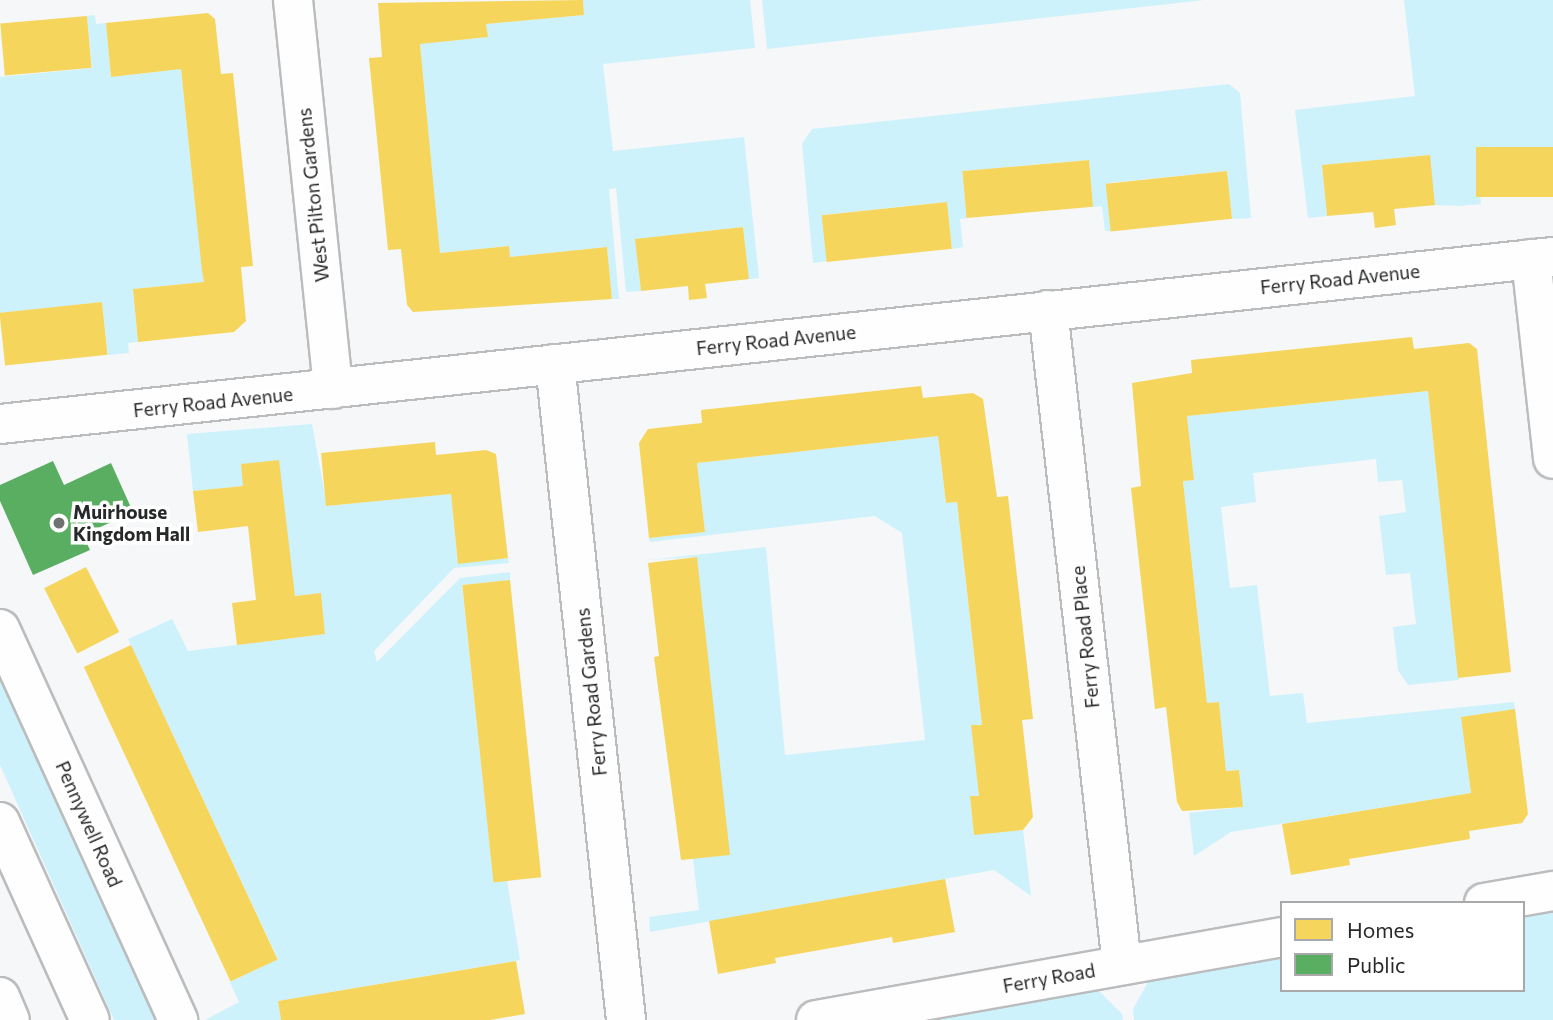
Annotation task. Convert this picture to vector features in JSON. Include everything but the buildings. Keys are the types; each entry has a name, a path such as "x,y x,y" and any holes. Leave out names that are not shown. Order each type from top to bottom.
{"street":[{"name":"West Pilton Gardens","path":"293,0 333,389"},
{"name":"Ferry Road Avenue","path":"0,424 1542,258"},
{"path":"1542,258 1553,459"},
{"name":"Ferry Road Place","path":"1048,310 1122,965"},
{"name":"Ferry Road Gardens","path":"555,364 626,1020"},
{"name":"Pennywell Road","path":"0,629 178,1020"},
{"path":"0,822 90,1020"},
{"path":"1496,901 1553,891"},
{"name":"Ferry Road","path":"816,1020 1280,937"},
{"path":"0,997 10,1020"}],"shaded area":[{"path":"583,0 750,0 755,48 603,64 613,151 744,137 759,278 749,279 743,227 636,239 641,291 626,292 616,188 609,189 619,299 612,299 607,247 510,257 508,246 440,253 420,44 487,37 486,24 584,15"},
{"path":"762,0 1204,0 767,49"},
{"path":"1404,0 1553,0 1553,147 1476,155 1481,204 1459,206 1435,205 1429,155 1322,165 1327,216 1308,218 1295,110 1415,96"},
{"path":"95,15 96,24 106,23 111,77 181,69 204,282 133,289 138,342 128,343 129,353 108,355 102,302 0,313 0,77 92,68 87,16"},
{"path":"1229,84 1240,93 1251,218 1232,219 1227,171 1107,183 1111,231 1105,231 1102,206 1093,207 1089,160 963,171 967,218 960,219 963,247 952,249 947,202 916,205 823,215 827,261 813,263 802,144 812,129"},
{"path":"1428,391 1459,680 1408,685 1398,670 1393,627 1416,624 1410,573 1386,575 1379,516 1406,512 1402,480 1378,482 1376,459 1253,473 1256,502 1221,507 1230,588 1257,585 1270,696 1303,693 1307,723 1514,702 1515,709 1462,717 1471,793 1231,832 1194,856 1189,813 1242,807 1239,770 1226,771 1219,702 1207,703 1183,481 1194,480 1187,416"},
{"path":"312,424 327,506 451,494 458,563 508,558 509,563 454,568 374,651 377,662 460,578 510,572 510,580 462,585 494,881 507,880 520,960 278,1001 281,1020 205,1020 239,1002 230,982 278,959 128,639 172,619 188,651 325,634 321,593 295,596 243,486 193,491 187,434"},
{"path":"938,436 946,503 957,502 982,725 972,725 979,796 970,797 974,834 1023,830 1031,896 994,870 650,932 649,917 699,910 693,859 696,557 648,560 766,547 785,755 925,740 902,533 875,516 650,542 649,538 705,532 697,463"},
{"path":"0,666 159,1020 114,1020 0,765"},
{"path":"1553,905 1553,1020 1134,1020 1133,1009 1152,975 1280,952 1280,992 1525,992 1525,910"},
{"path":"1095,987 1122,1014 1123,1020 910,1020"}],"place":[{"name":"Muirhouse Kingdom Hall","path":"59,523"}]}
